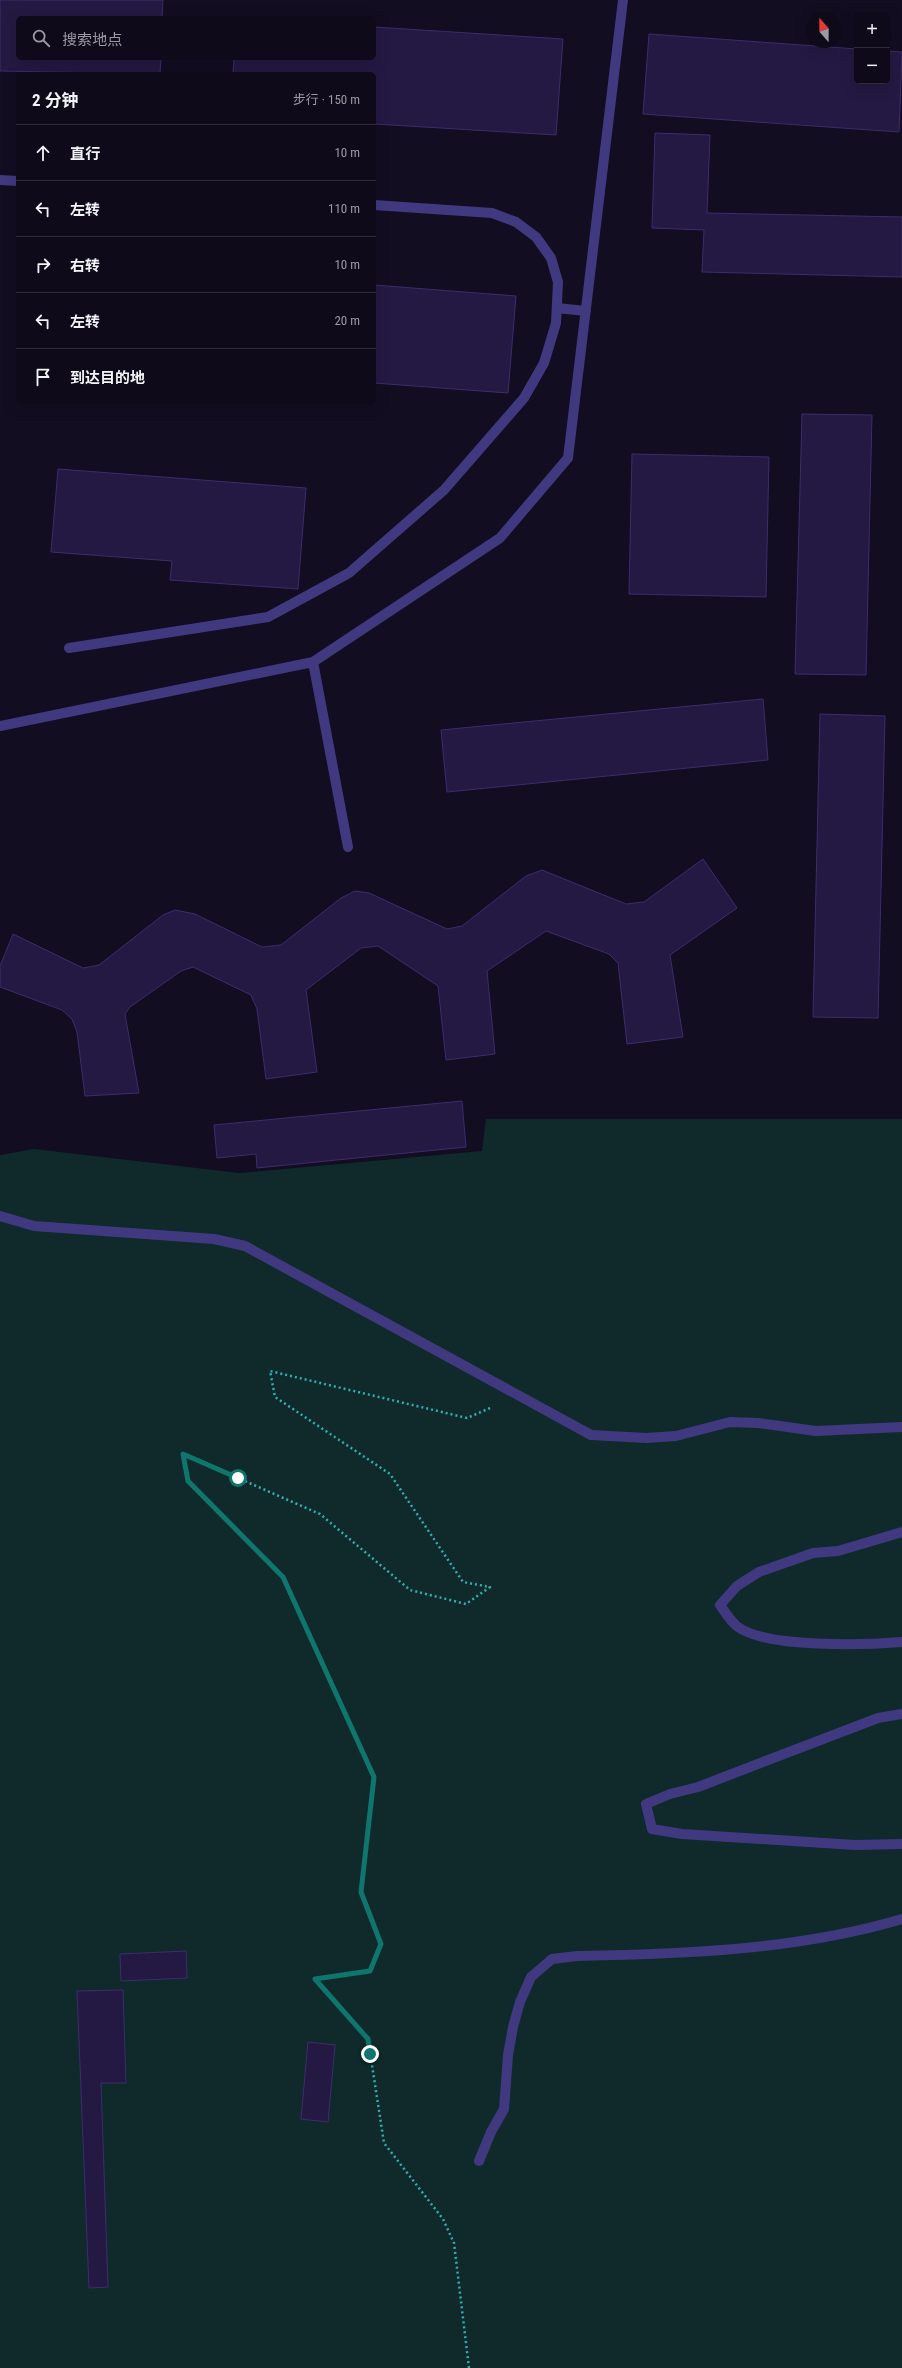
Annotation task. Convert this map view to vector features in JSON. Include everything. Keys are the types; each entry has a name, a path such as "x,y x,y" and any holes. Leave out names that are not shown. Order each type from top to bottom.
{"street":[{"path":"0,726 313,662 500,538 568,458 623,0"},
{"path":"0,180 16,181"},
{"path":"69,648 268,617 349,573 444,490 524,398 544,363 556,323 558,282 550,258 536,237 516,222 492,213 376,205"},
{"path":"557,308 586,311"},
{"path":"313,662 348,847"},
{"path":"0,1216 34,1226 214,1239 245,1246 591,1435 646,1438 676,1436 730,1422 758,1423 816,1430 902,1427"},
{"path":"902,1532 851,1548 813,1553 760,1572 737,1586 720,1605 737,1627 766,1638 824,1643 902,1642"},
{"path":"902,1714 878,1718 698,1787 670,1794 646,1804 652,1829 682,1834 855,1845 902,1844"},
{"path":"479,2161 491,2132 504,2109 508,2055 520,2002 531,1977 552,1959 577,1956 743,1950 804,1941 879,1926 902,1919"}],"path":[{"path":"469,2368 454,2243 443,2219 384,2143 368,2039 315,1979 370,1971 381,1944 361,1892 374,1777 283,1577 188,1481 183,1454 320,1514 410,1590 466,1604 490,1587 463,1582 390,1474 275,1396 270,1371 467,1418 517,1395"}],"green space":[{"path":"486,1119 902,1119 902,2368 0,2368 0,1155 34,1149 239,1173 482,1151"}],"building":[{"path":"0,0 163,0 162,16 16,16 16,60 161,60 160,72 0,71"},
{"path":"376,27 563,39 556,135 376,124 376,72 233,72 234,60 376,60"},
{"path":"649,34 806,45 806,48 854,49 854,84 890,84 890,51 902,52 899,132 643,114"},
{"path":"655,133 710,135 707,213 902,217 902,277 702,272 704,230 652,228"},
{"path":"376,285 516,296 508,393 376,383"},
{"path":"802,414 872,415 866,675 795,674"},
{"path":"632,454 769,457 766,597 629,594"},
{"path":"58,469 306,488 298,589 170,580 172,561 51,552"},
{"path":"763,699 768,760 447,792 441,730"},
{"path":"820,714 885,716 878,1018 813,1017"},
{"path":"703,859 737,908 670,955 683,1037 627,1044 618,963 609,954 546,931 487,971 495,1054 446,1060 438,986 378,946 361,948 306,990 317,1072 266,1079 257,1009 251,995 193,967 181,971 130,1007 125,1014 139,1093 85,1096 77,1032 72,1019 62,1010 0,987 0,966 13,934 83,968 99,965 163,915 175,910 195,914 262,947 281,945 341,898 355,891 369,893 447,929 462,926 526,876 542,870 626,904 644,902"},
{"path":"462,1101 466,1147 257,1168 256,1154 217,1158 214,1125"},
{"path":"186,1951 187,1978 121,1981 120,1954"},
{"path":"123,1990 126,2083 101,2083 108,2287 89,2288 77,1991"},
{"path":"308,2042 335,2045 328,2122 301,2119"}],"route":[{"path":"238,1478 183,1454 188,1481 283,1577 374,1777 361,1892 381,1944 370,1971 315,1979 368,2039 370,2054"}]}
